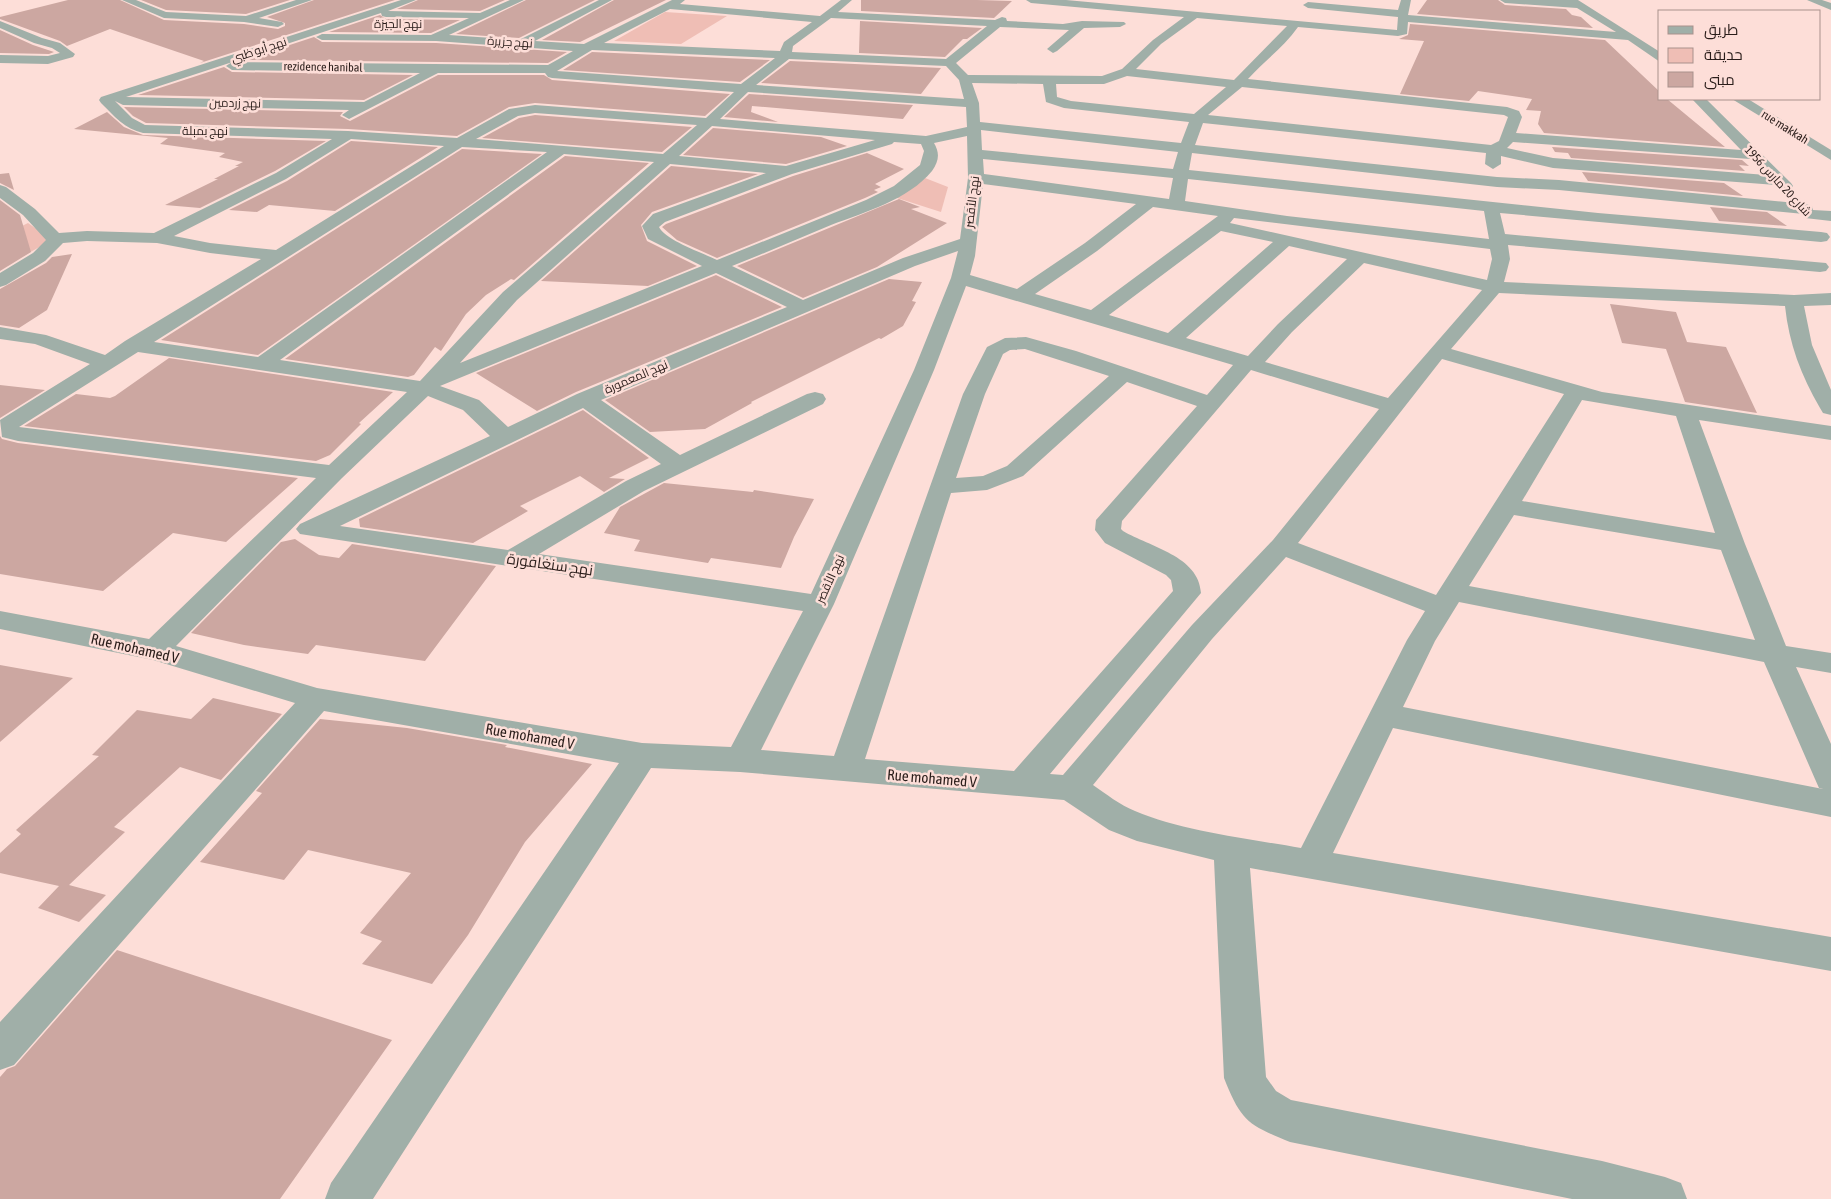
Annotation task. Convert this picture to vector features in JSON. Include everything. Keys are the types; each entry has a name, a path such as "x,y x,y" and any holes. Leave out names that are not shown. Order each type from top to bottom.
{"street":[{"path":"127,0 164,14 244,19 278,24"},
{"path":"244,19 307,0"},
{"name":"نهج أبو ظبي","path":"106,100 411,0"},
{"name":"نهج الجيزة","path":"300,36 433,38 519,0"},
{"path":"522,43 607,0"},
{"path":"155,650 334,473 430,384 510,296 710,121 746,87 785,56 788,44 847,0"},
{"path":"1031,0 1398,33 1403,32 1406,0"},
{"path":"972,103 583,78 552,74 550,69 673,2 742,12 1062,27 1082,24 1117,24 1152,0"},
{"path":"1505,0 1575,3 1631,36 1658,56"},
{"path":"1812,0 1831,7"},
{"path":"726,23 756,4"},
{"path":"1296,4 1404,16 1631,36"},
{"path":"152,9 177,5"},
{"path":"589,47 949,62 997,25 1018,5"},
{"path":"370,14 485,15"},
{"path":"1126,72 1157,42 1194,15"},
{"path":"1176,205 1182,162 1198,118 1238,83 1259,59 1286,36 1294,23"},
{"path":"0,24 38,41 56,45 69,54 28,65 0,67"},
{"path":"1053,49 1082,24"},
{"path":"808,30 828,32"},
{"name":"نهج جزيرة","path":"433,38 589,47"},
{"path":"686,51 702,40"},
{"path":"955,40 974,41"},
{"path":"0,59 48,60"},
{"name":"نهج الأقصر","path":"740,760 820,604 924,370 960,278 966,256 966,243 976,178 975,154 972,103 965,79 949,62"},
{"name":"rezidence hanibal","path":"210,65 550,69"},
{"path":"316,134 364,106 436,69"},
{"path":"965,79 1098,80 1126,72 1507,111 1514,114 1515,117 1508,137 1504,143 1494,150 1492,162 1497,182 1501,259 1494,287 1392,406 1282,546 1202,632 1070,788 1121,820 1149,831 1231,850 1831,954"},
{"path":"1049,80 1051,100 1060,104 1494,150 1553,163 1780,182"},
{"name":"نهج زردمين","path":"106,100 364,106"},
{"name":"نهج بمبلة","path":"106,100 124,119 144,130 348,135 561,150 787,171"},
{"name":"شارع 20 مارس 1956","path":"1700,100 1819,223"},
{"name":"rue makkah","path":"1741,100 1831,156"},
{"path":"334,473 18,434 3,428 10,421 104,362 458,143 514,112 524,110 565,110 926,140 973,127 1497,182 1559,185 1819,223"},
{"path":"157,238 281,176 348,135"},
{"path":"800,306 716,267 654,235 650,226 659,218 787,171 900,137"},
{"path":"1508,137 1754,155"},
{"path":"430,384 896,192 908,184 930,161 932,152 926,140"},
{"path":"260,365 561,150"},
{"path":"975,154 1598,218 1819,223"},
{"path":"976,178 1176,205 1285,241 1494,287 1794,301 1831,299"},
{"path":"4,199 29,212 55,241"},
{"path":"1019,296 1091,247 1150,201"},
{"path":"1094,317 1224,220 1820,268"},
{"path":"1819,223 1822,253 1820,268 1794,301 1801,350 1813,379 1831,408"},
{"path":"0,281 40,257 55,241 87,236 157,238 210,248 277,255"},
{"path":"1172,340 1285,241"},
{"name":"نهج المعمورة","path":"313,529 585,399 800,306 909,262 966,243"},
{"path":"1021,784 1187,593 1187,584 1182,574 1114,537 1108,530 1109,520 1211,404 1250,363 1359,258"},
{"path":"960,278 1392,406"},
{"path":"0,333 39,340 104,362"},
{"path":"845,770 941,487 986,363 994,351 1000,346 1011,343 1026,343 1211,404"},
{"path":"132,345 260,365 430,384 471,405 505,438"},
{"path":"1439,352 1576,392 1627,403 1831,433"},
{"path":"941,487 987,483 1015,471 1123,374"},
{"path":"1311,863 1401,678 1446,600 1507,506 1576,392"},
{"path":"585,399 678,465"},
{"path":"512,559 627,491 815,399"},
{"path":"1685,411 1732,544 1776,654 1831,779"},
{"path":"1507,506 1732,544"},
{"name":"نهج سنغافورة","path":"279,529 313,529 820,604"},
{"path":"1282,546 1446,600 1831,663"},
{"name":"Rue mohamed V","path":"0,620 155,650 317,700 642,755 740,760 1070,788"},
{"path":"0,1051 317,700"},
{"path":"1384,715 1831,804"},
{"path":"347,1199 642,755"},
{"path":"1231,850 1245,1078 1252,1097 1267,1111 1290,1121 1602,1183 1665,1199"}],"green space":[{"path":"665,12 727,16 681,44 614,41"},
{"path":"925,178 948,187 941,212 894,197"},
{"path":"28,223 52,240 9,264 0,237"}],"building":[{"path":"68,0 120,0 164,20 244,24 278,29 285,26 285,23 267,17 314,0 395,0 200,63 204,61 110,29 67,46 60,41 0,19 0,17"},
{"path":"141,0 290,0 246,14 166,10"},
{"path":"418,0 505,0 480,11 397,9"},
{"path":"526,0 595,0 519,38 456,34"},
{"path":"614,0 666,0 580,42 542,40"},
{"path":"861,0 1012,1 994,18 861,11"},
{"path":"1427,0 1498,0 1505,5 1566,9 1572,15 1581,17 1593,28 1417,14"},
{"path":"380,15 386,19 460,20 431,33 329,32"},
{"path":"860,21 982,28 967,39 963,39 945,57 859,53"},
{"path":"1410,24 1605,40 1658,90 1658,100 1668,100 1725,147 1544,133 1538,124 1541,111 1526,110 1532,99 1478,91 1469,101 1400,94 1424,41 1399,39 1408,35"},
{"path":"0,30 54,52 49,54 0,53"},
{"path":"314,37 322,42 436,43 567,52 548,63 244,60"},
{"path":"592,52 770,60 740,82 563,70"},
{"path":"790,61 941,68 921,94 761,83"},
{"path":"224,67 232,72 413,75 364,100 138,95"},
{"path":"438,75 544,75 552,80 730,94 705,116 535,103 509,107 457,136 348,129 146,123 133,116 124,107 343,112 340,116 350,121"},
{"path":"749,94 913,105 903,119 752,106 751,112 778,122 724,117"},
{"path":"107,112 124,127 143,135 326,141 275,171 200,208 165,205 218,179 214,179 243,162 219,157 225,153 160,144 168,138 74,129"},
{"path":"535,115 692,127 662,152 482,138 519,118"},
{"path":"713,128 821,137 847,146 786,164 683,155"},
{"path":"351,141 438,147 335,211 269,205 257,212 229,210 287,181"},
{"path":"1552,147 1742,160 1749,166 1739,165 1745,171 1571,158 1568,153 1555,152"},
{"path":"462,149 542,154 258,355 161,340"},
{"path":"867,153 904,169 875,184 881,187 874,190 878,192 717,258 677,240 662,227 793,176"},
{"path":"565,156 649,163 514,280 511,279 486,295 466,314 441,351 435,347 414,375 408,377 285,359"},
{"path":"671,166 758,174 652,212 641,225 647,241 697,266 648,286 541,281"},
{"path":"1582,172 1724,183 1743,196 1588,181"},
{"path":"9,173 14,190 0,183 0,174"},
{"path":"899,199 920,207 911,209 947,223 877,267 803,298 737,266"},
{"path":"0,200 20,215 31,252 0,271"},
{"path":"1710,207 1767,212 1787,226 1719,221"},
{"path":"72,254 47,310 19,328 0,325 0,289 46,263 52,257"},
{"path":"716,275 782,307 576,392 537,411 476,373"},
{"path":"889,279 922,282 912,301 916,302 903,326 881,339 879,338 751,402 705,429 650,432 605,400"},
{"path":"1610,304 1676,312 1687,342 1726,347 1757,413 1685,402 1666,349 1622,343"},
{"path":"169,358 393,392 359,423 361,424 330,455 316,461 24,426 76,394 110,398 115,396"},
{"path":"0,385 45,390 0,418"},
{"path":"583,410 649,458 609,478 625,479 604,492 580,476 520,506 528,511 473,543 360,527 359,519"},
{"path":"0,436 2,439 18,443 298,478 226,542 173,533 103,591 0,574"},
{"path":"664,483 753,492 754,490 814,499 794,537 781,568 711,558 708,563 634,551 640,540 604,533 620,507"},
{"path":"295,539 319,555 339,558 352,544 496,566 425,661 316,645 308,654 244,645 191,633 281,542"},
{"path":"0,665 73,678 0,742"},
{"path":"213,698 282,714 221,780 180,767 114,827 125,832 69,885 106,895 79,922 38,908 59,886 0,873 0,853 21,834 16,830 99,756 92,755 137,710 191,719"},
{"path":"320,719 407,728 507,745 505,747 592,764 525,842 468,935 432,984 362,964 382,941 360,933 411,873 308,850 284,880 200,862 262,793 256,791"},
{"path":"117,950 392,1040 280,1199 0,1199 0,1077 7,1069 15,1066"}]}
